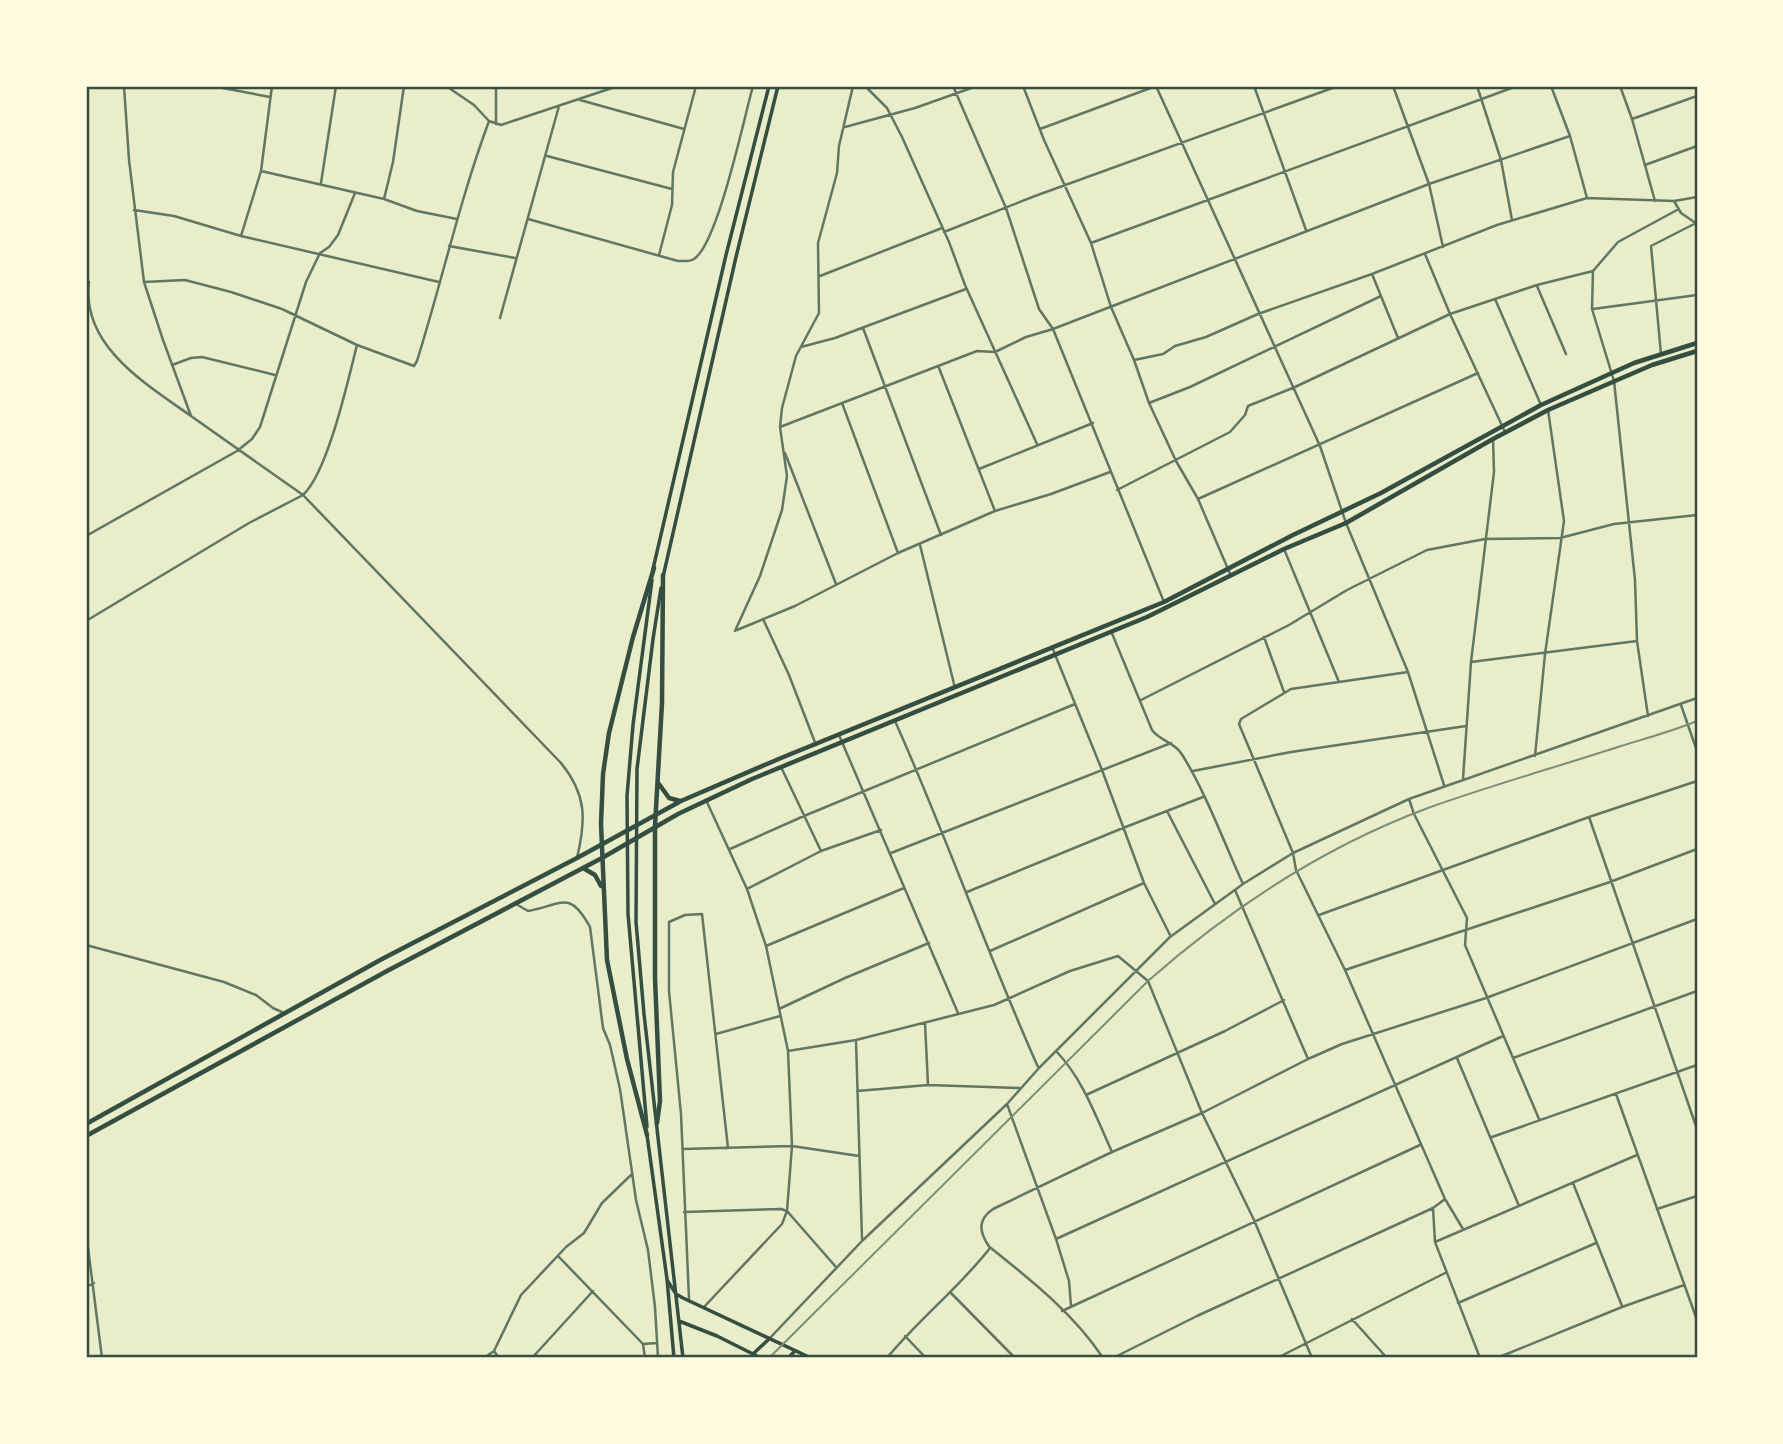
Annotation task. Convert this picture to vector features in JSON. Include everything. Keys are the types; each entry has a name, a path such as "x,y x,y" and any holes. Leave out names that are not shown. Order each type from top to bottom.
{"highway":[{"path":"86,1124 284,1013 681,801 1164,602 1392,488 1541,405 1610,373 1697,344"},
{"path":"86,1136 706,800 1147,617 1284,549 1346,523 1548,410 1652,365 1697,351"},
{"path":"647,1135 627,1059 607,960 601,844 602,786 608,733 654,568"},
{"path":"657,1123 660,1101 655,978 655,826 662,703 663,575"},
{"path":"657,779 664,793 681,801"},
{"path":"583,868 595,875 603,890"}],"main road":[{"path":"674,1358 667,1279 647,1135 631,961 627,796 633,725 654,568 726,255 769,86"},
{"path":"683,1358 640,972 635,880 636,796 646,688 663,575 778,86"},
{"path":"667,1279 676,1294 811,1358"},
{"path":"667,1301 679,1321 718,1336 761,1358"},
{"path":"753,1354 769,1339"},
{"path":"788,1358 795,1351"}],"street":[{"path":"124,86 134,210 144,282 191,416"},
{"path":"212,86 270,97"},
{"path":"241,236 261,171 272,86"},
{"path":"321,184 337,86"},
{"path":"384,199 393,162 404,86"},
{"path":"446,86 496,124 508,124 618,86"},
{"path":"496,86 496,124"},
{"path":"659,255 670,213 673,172 696,86"},
{"path":"528,219 678,261 690,261 706,242 716,219 753,86"},
{"path":"853,86 839,146 837,173 818,243 819,313 801,347 782,408 780,427 787,476 782,510 760,576 735,631 836,585 898,553 995,511 1110,472"},
{"path":"865,86 891,115 1037,444"},
{"path":"953,86 1006,208 1039,309 1054,329 1164,602"},
{"path":"845,127 891,115 977,86"},
{"path":"1023,86 1091,243 1111,307 1149,402 1176,461 1198,499 1231,576"},
{"path":"1040,129 1156,86 1320,446 1346,523 1408,672 1444,786"},
{"path":"1254,86 1306,230"},
{"path":"820,276 1338,86"},
{"path":"1393,86 1429,184 1443,247"},
{"path":"1477,86 1501,160 1512,220"},
{"path":"1091,243 1517,86"},
{"path":"1551,86 1570,136 1587,198"},
{"path":"1620,86 1655,201"},
{"path":"1632,119 1697,96"},
{"path":"578,100 684,129"},
{"path":"500,318 559,106"},
{"path":"144,282 186,280 269,305 357,345 414,366 474,160 489,121"},
{"path":"780,427 977,351 995,352 1026,337 1054,329 1306,230 1570,136"},
{"path":"1644,165 1697,146"},
{"path":"547,156 672,189"},
{"path":"261,171 457,219"},
{"path":"86,536 252,439 260,427 306,282 320,253 329,247 338,235 355,193"},
{"path":"1134,360 1163,354 1175,345 1206,337 1258,314 1512,220 1587,198 1674,201 1697,197"},
{"path":"1661,354 1651,246 1697,224 1677,210 1674,201"},
{"path":"134,210 174,216 241,236 439,282"},
{"path":"1117,489 1230,432 1245,415 1248,406 1295,387 1450,314 1536,285 1593,271 1618,242 1677,210"},
{"path":"449,246 516,258"},
{"path":"1425,254 1505,432"},
{"path":"1593,271 1592,309 1614,381 1635,580 1637,640 1648,716"},
{"path":"1372,274 1398,338"},
{"path":"89,282 89,310 103,341 131,372 303,495 381,573 571,775 582,803 583,831 577,858"},
{"path":"1536,285 1566,354"},
{"path":"801,347 863,328 967,289"},
{"path":"1592,309 1697,295"},
{"path":"1149,402 1190,387 1381,296"},
{"path":"1495,299 1541,405"},
{"path":"863,328 941,535"},
{"path":"86,621 249,523 303,495 310,488 328,447 357,345"},
{"path":"172,365 202,357 275,375"},
{"path":"939,367 995,511"},
{"path":"1198,499 1478,373"},
{"path":"842,403 898,553"},
{"path":"1535,756 1545,654 1564,522 1548,410"},
{"path":"978,469 1093,423"},
{"path":"1463,779 1471,662 1494,472 1493,439"},
{"path":"783,447 836,585"},
{"path":"1141,701 1427,550 1485,539 1560,538 1628,522 1697,515"},
{"path":"920,545 955,688"},
{"path":"1284,549 1339,682"},
{"path":"762,619 789,675 816,745"},
{"path":"1111,631 1155,735 1177,747 1192,771 1242,884"},
{"path":"1264,637 1284,692"},
{"path":"1471,662 1637,640"},
{"path":"1052,647 1144,883 1170,937"},
{"path":"1408,672 1305,686 1284,692 1239,722 1293,853 1296,870 1345,970 1445,1199 1463,1229"},
{"path":"769,1339 862,1241 1007,1104 1039,1068 1170,937 1242,884 1293,853 1409,799 1697,698"},
{"path":"730,849 1075,704"},
{"path":"1681,705 1697,751"},
{"path":"895,721 967,892 1008,1000 1039,1068"},
{"path":"1192,771 1291,752 1466,726"},
{"path":"839,734 958,1013"},
{"path":"891,853 1171,743"},
{"path":"781,767 821,851"},
{"path":"1319,915 1589,817 1697,781"},
{"path":"967,892 1203,797"},
{"path":"1409,799 1467,918 1465,945 1539,1119"},
{"path":"704,1307 779,1228 787,1211 792,1146 789,1051 766,946 747,888 706,800"},
{"path":"1167,811 1215,904"},
{"path":"1589,817 1697,1129"},
{"path":"747,888 821,851 881,830"},
{"path":"1345,970 1465,931 1697,849"},
{"path":"989,951 1144,883"},
{"path":"766,946 904,888"},
{"path":"1235,890 1308,1059"},
{"path":"516,904 528,911 563,901 571,902 582,913 590,927 603,1028 610,1045 620,1089 632,1174 648,1250 658,1358"},
{"path":"689,1301 683,1149 669,991 668,945 669,922 685,915 702,914 728,1148"},
{"path":"1103,1358 1091,1339 1026,1276 990,1248 981,1231 984,1215 1112,1152 1202,1113 1308,1059 1373,1033 1486,998 1697,919"},
{"path":"779,1009 929,943"},
{"path":"86,945 224,982 256,995 284,1013"},
{"path":"789,1051 856,1040 925,1023 1008,1000 1070,971 1113,956 1121,959 1148,981 1202,1113 1254,1220 1312,1358"},
{"path":"1513,1058 1697,991"},
{"path":"1086,1095 1179,1053 1284,1000"},
{"path":"715,1034 780,1016"},
{"path":"925,1023 928,1085"},
{"path":"1056,1239 1503,1036"},
{"path":"856,1040 862,1241"},
{"path":"1056,1051 1086,1095 1112,1152"},
{"path":"1457,1058 1519,1206"},
{"path":"1492,1137 1697,1065"},
{"path":"857,1091 928,1085 1021,1088"},
{"path":"1616,1094 1697,1320"},
{"path":"1007,1104 1056,1239 1069,1281 1071,1306"},
{"path":"1062,1311 1420,1144"},
{"path":"683,1149 792,1146 859,1156"},
{"path":"1435,1242 1637,1155"},
{"path":"484,1358 494,1351 521,1295 584,1233 602,1203 632,1174"},
{"path":"1573,1183 1622,1307"},
{"path":"1657,1209 1697,1196"},
{"path":"1113,1358 1433,1208 1445,1199"},
{"path":"684,1212 775,1208 787,1211 836,1268"},
{"path":"1433,1208 1435,1242 1480,1358"},
{"path":"86,1232 102,1358"},
{"path":"1458,1303 1595,1243"},
{"path":"887,1358 990,1248"},
{"path":"558,1256 643,1344 645,1358"},
{"path":"1277,1358 1445,1273"},
{"path":"86,1287 94,1283"},
{"path":"1497,1358 1684,1285"},
{"path":"532,1358 593,1291"},
{"path":"951,1292 1015,1358"},
{"path":"1352,1319 1387,1358"},
{"path":"905,1336 926,1358"},
{"path":"643,1344 657,1343"},
{"path":"494,1351 499,1358"},
{"path":"748,1358 753,1354"}],"railway":[{"path":"769,1358 1148,981 1212,928 1246,904 1315,860 1428,808 1697,721"}]}
